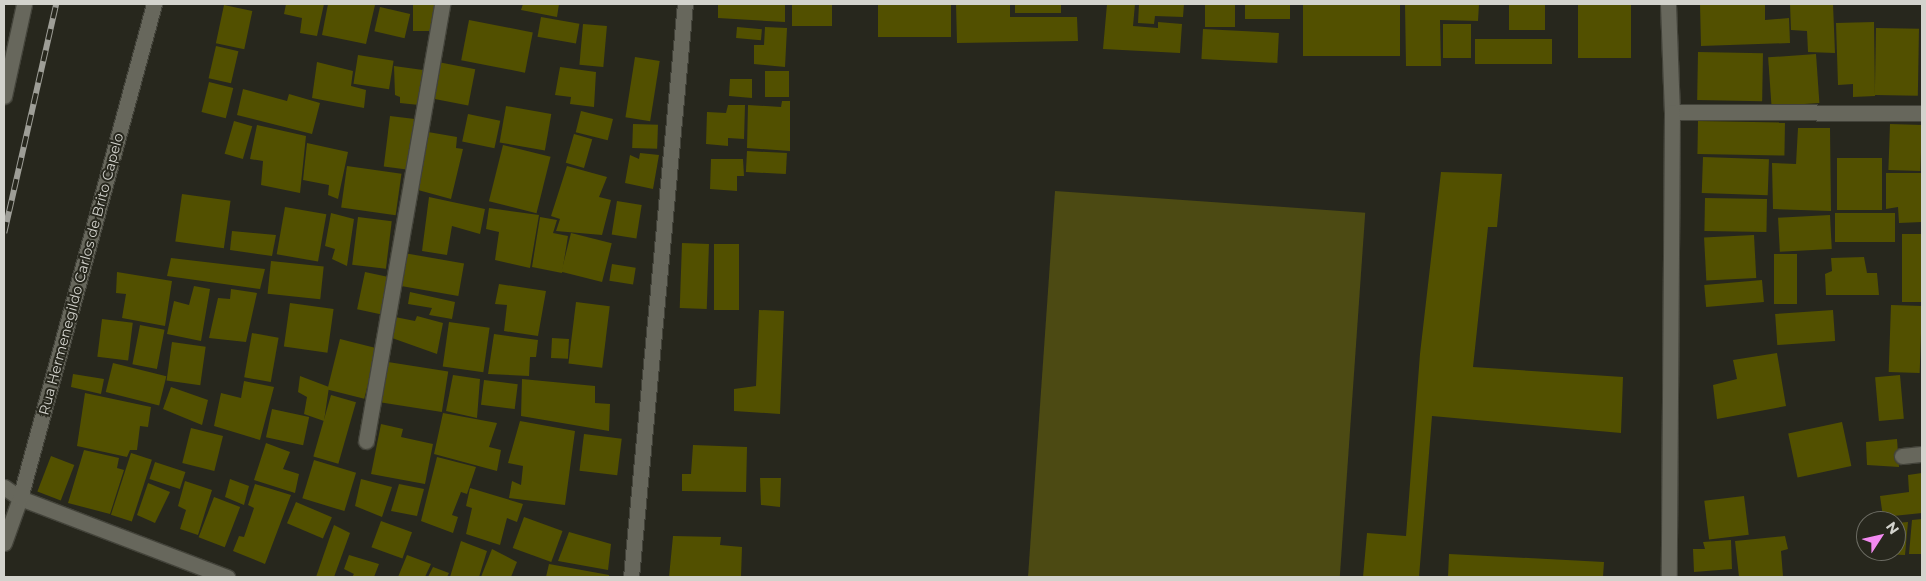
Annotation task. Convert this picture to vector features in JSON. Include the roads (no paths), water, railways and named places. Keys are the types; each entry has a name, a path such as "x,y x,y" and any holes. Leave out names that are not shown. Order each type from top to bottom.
{"street":[{"path":"4,96 24,4"},
{"name":"Rua Hermenegildo Carlos de Brito Capelo","path":"4,543 20,498 154,4"},
{"path":"366,441 442,4"},
{"path":"631,577 685,4"},
{"path":"1668,4 1672,112 1669,577"},
{"path":"1672,112 1922,113"},
{"path":"1902,456 1922,454"},
{"path":"4,487 20,498 227,577"}],"railway":[{"path":"4,233 56,4"}]}
